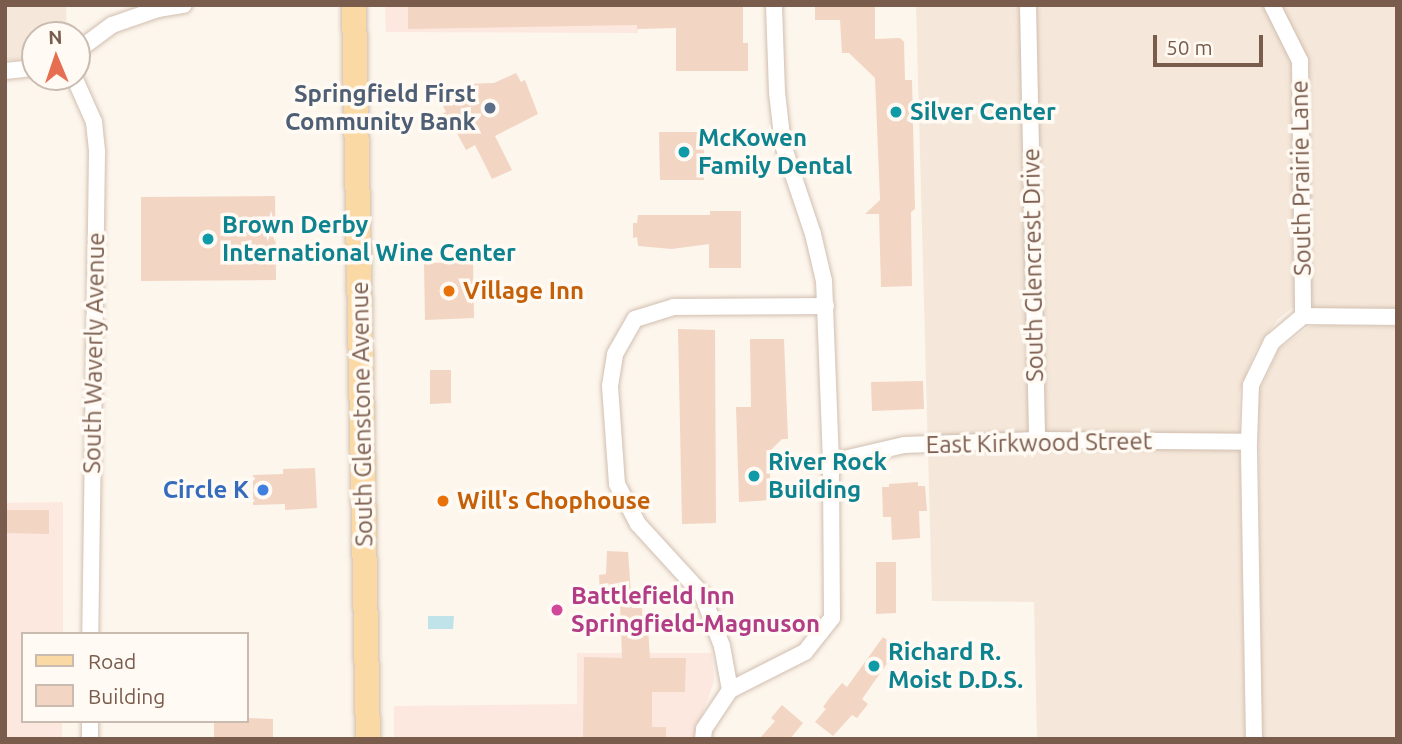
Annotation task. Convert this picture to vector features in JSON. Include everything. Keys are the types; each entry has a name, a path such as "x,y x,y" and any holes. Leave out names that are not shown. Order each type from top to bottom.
{"main road":[{"name":"South Glenstone Avenue","path":"354,5 368,739"}],"street":[{"path":"91,41 112,25 158,9 184,5"},
{"path":"703,739 704,729 730,690 805,652 832,618 826,306 820,258 783,145 776,89 775,5"},
{"name":"South Glencrest Drive","path":"1028,5 1037,440"},
{"name":"South Prairie Lane","path":"1272,5 1300,61 1303,316"},
{"name":"South Waverly Avenue","path":"80,91 94,122 97,152 90,632"},
{"path":"730,690 722,646 702,594 638,524 617,484 610,386 615,354 635,319 674,307 826,306"},
{"path":"1254,739 1249,442 1251,384 1272,342 1303,316 1397,317"},
{"name":"East Kirkwood Street","path":"831,462 904,444 1037,440 1249,442"}],"shaded area":[{"path":"5,5 66,5 67,21 21,21 21,60 5,60"},
{"path":"385,5 637,5 638,33 386,32"},
{"path":"916,5 1397,5 1397,309 1292,308 1278,319 1255,351 1239,394 1245,739 1037,739 1034,602 932,601"},
{"path":"1397,326 1397,739 1262,739 1258,394 1279,349 1309,327"},
{"path":"63,502 63,632 21,632 21,723 62,723 62,739 5,739 5,503"},
{"path":"577,653 712,653 714,682 693,739 394,739 394,706 577,704"}],"water":[{"path":"428,616 454,616 453,629 428,629"}],"building":[{"path":"408,5 743,5 743,43 748,43 748,71 676,71 676,28 637,29 637,25 408,29"},
{"name":"Silver Center","path":"815,5 875,5 875,39 900,38 904,42 905,80 912,80 915,209 911,212 912,286 881,287 879,214 865,214 880,200 875,78 849,53 842,53 840,20 815,20"},
{"name":"Springfield First Community Bank","path":"516,73 521,82 525,80 538,114 495,136 512,170 492,179 475,145 466,150 452,124 447,126 440,114 446,112 440,100 467,87 465,84 494,83"},
{"name":"McKowen Family Dental","path":"659,132 704,132 704,180 660,180"},
{"name":"Brown Derby International Wine Center","path":"275,196 276,280 141,281 141,197"},
{"path":"710,211 741,211 741,268 709,268 709,244 672,249 638,246 637,237 633,238 633,223 637,223 638,215 710,215"},
{"name":"Village Inn","path":"473,262 474,318 425,320 424,263"},
{"path":"678,329 715,330 716,523 682,524"},
{"name":"River Rock Building","path":"750,339 784,339 788,439 782,439 769,452 771,500 739,502 736,407 751,407"},
{"path":"430,370 451,370 451,403 430,404"},
{"path":"923,381 924,409 872,411 871,382"},
{"path":"315,468 317,508 285,510 285,504 253,505 253,475 283,474 283,469"},
{"path":"918,482 918,486 925,486 927,511 919,511 920,538 892,540 891,517 883,517 882,487"},
{"path":"5,510 49,510 49,534 5,533"},
{"path":"607,551 628,552 632,608 642,608 643,627 648,627 650,658 686,658 685,692 652,692 652,727 666,727 666,739 583,739 584,657 622,658 620,602 610,602 610,596 600,596 599,575 606,574"},
{"path":"876,562 896,562 896,613 876,614"},
{"path":"883,637 898,648 862,699 868,704 857,718 852,715 833,736 815,722 826,709 823,707 831,696 842,683 847,687"},
{"path":"782,705 803,723 790,739 759,739 775,721 771,718"},
{"path":"248,718 273,719 273,739 214,739 214,723 248,723"}],"place":[{"name":"Springfield First Community Bank","path":"490,108"},
{"name":"Silver Center","path":"896,112"},
{"name":"McKowen Family Dental","path":"684,152"},
{"name":"Brown Derby International Wine Center","path":"208,239"},
{"name":"Village Inn","path":"449,291"},
{"name":"River Rock Building","path":"754,476"},
{"name":"Circle K","path":"263,490"},
{"name":"Will's Chophouse","path":"443,501"},
{"name":"Battlefield Inn Springfield-Magnuson","path":"557,610"},
{"name":"Richard R. Moist D.D.S.","path":"874,666"}]}
